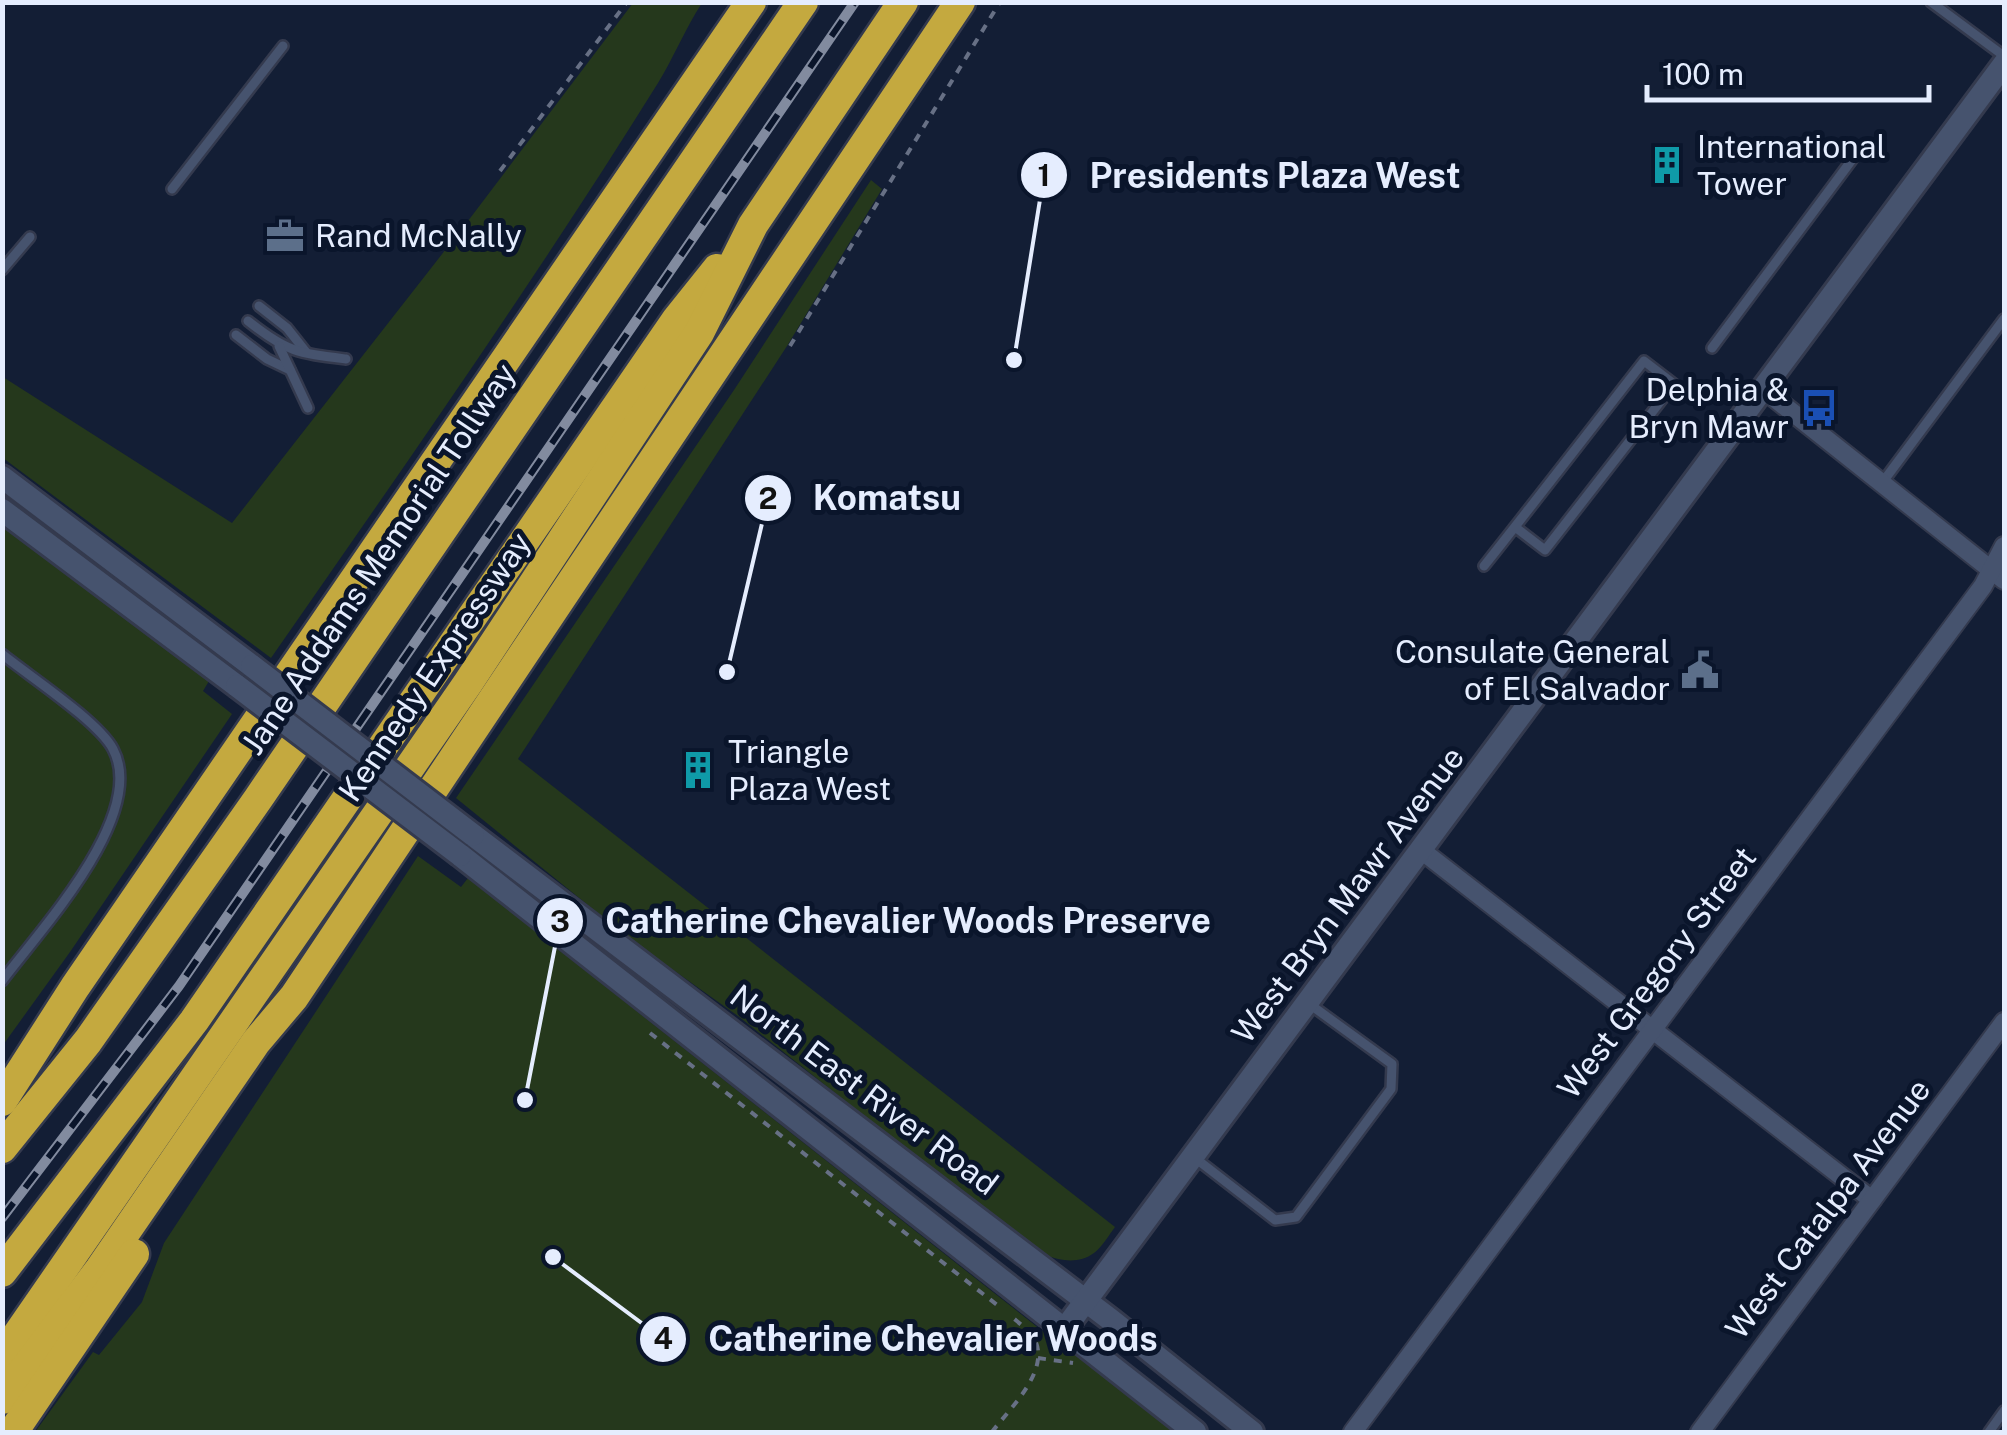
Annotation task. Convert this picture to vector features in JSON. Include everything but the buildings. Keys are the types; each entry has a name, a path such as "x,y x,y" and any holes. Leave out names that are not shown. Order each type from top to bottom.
{"highway":[{"path":"657,139 734,2"},
{"path":"2,1101 750,2"},
{"name":"Jane Addams Memorial Tollway","path":"2,1148 88,1041 258,799 803,2"},
{"name":"Kennedy Expressway","path":"2,1357 478,668 699,333 752,225 903,2"},
{"path":"2,1400 100,1269 256,1042 294,996 960,2"},
{"path":"2,1272 194,1022 677,319 752,225"},
{"path":"2,1079 76,987"},
{"path":"13,1432 170,1200 268,1045 294,996"}],"main road":[{"name":"West Bryn Mawr Avenue","path":"1064,1330 2004,64"},
{"name":"North East River Road","path":"2,476 1086,1301 1252,1432"},
{"name":"North East River Road","path":"2,510 460,855 1195,1432"}],"street":[{"path":"1763,389 1998,576"},
{"name":"West Gregory Street","path":"1353,1432 1984,586 1998,576 2004,546"},
{"path":"1421,850 1872,1200"},
{"name":"West Catalpa Avenue","path":"1700,1432 2004,1022"}],"lane":[{"path":"1931,2 2004,56"},
{"path":"172,189 283,46"},
{"path":"1712,348 1860,149"},
{"path":"2,270 30,237"},
{"path":"259,306 287,328 308,354"},
{"path":"1882,483 2004,319"},
{"path":"248,321 279,346 346,359"},
{"path":"236,336 290,370"},
{"path":"279,346 308,408"},
{"path":"1484,566 1515,526 1644,360 1674,384 1545,550 1515,526"},
{"path":"2,654 91,725 113,748 120,787 118,809 93,858 2,981"},
{"path":"1193,1156 1275,1220 1296,1217 1391,1089 1392,1064 1308,1003"},
{"path":"1989,1432 2004,1411"}],"path":[{"path":"500,171 627,2"},
{"path":"790,346 1000,2"},
{"path":"646,1030 1035,1338 1038,1358 1034,1374 992,1432"},
{"path":"1038,1358 1072,1363"}],"green space":[{"path":"633,3 702,3 658,83 565,229 271,658 3,458 3,377 232,523"},
{"path":"871,180 882,189 787,346 518,759 1115,1227 1097,1250 1076,1260 1049,1256 1024,1243 738,1016 631,940 456,798 734,390"},
{"path":"3,524 209,681 203,691 232,714 3,1045"},
{"path":"418,856 461,887 468,878 1041,1330 1179,1432 35,1432 93,1352 99,1355 142,1302 164,1243"}],"railway":[{"path":"2,1218 179,986 855,2"}],"place":[{"name":"International Tower","path":"1667,165"},
{"name":"Rand McNally","path":"285,236"},
{"name":"Presidents Plaza West","path":"1014,360"},
{"name":"Delphia & Bryn Mawr","path":"1819,408"},
{"name":"Consulate General of El Salvador","path":"1700,670"},
{"name":"Komatsu","path":"727,672"},
{"name":"Triangle Plaza West","path":"698,770"},
{"name":"Catherine Chevalier Woods Preserve","path":"525,1100"},
{"name":"Catherine Chevalier Woods","path":"553,1257"}]}
